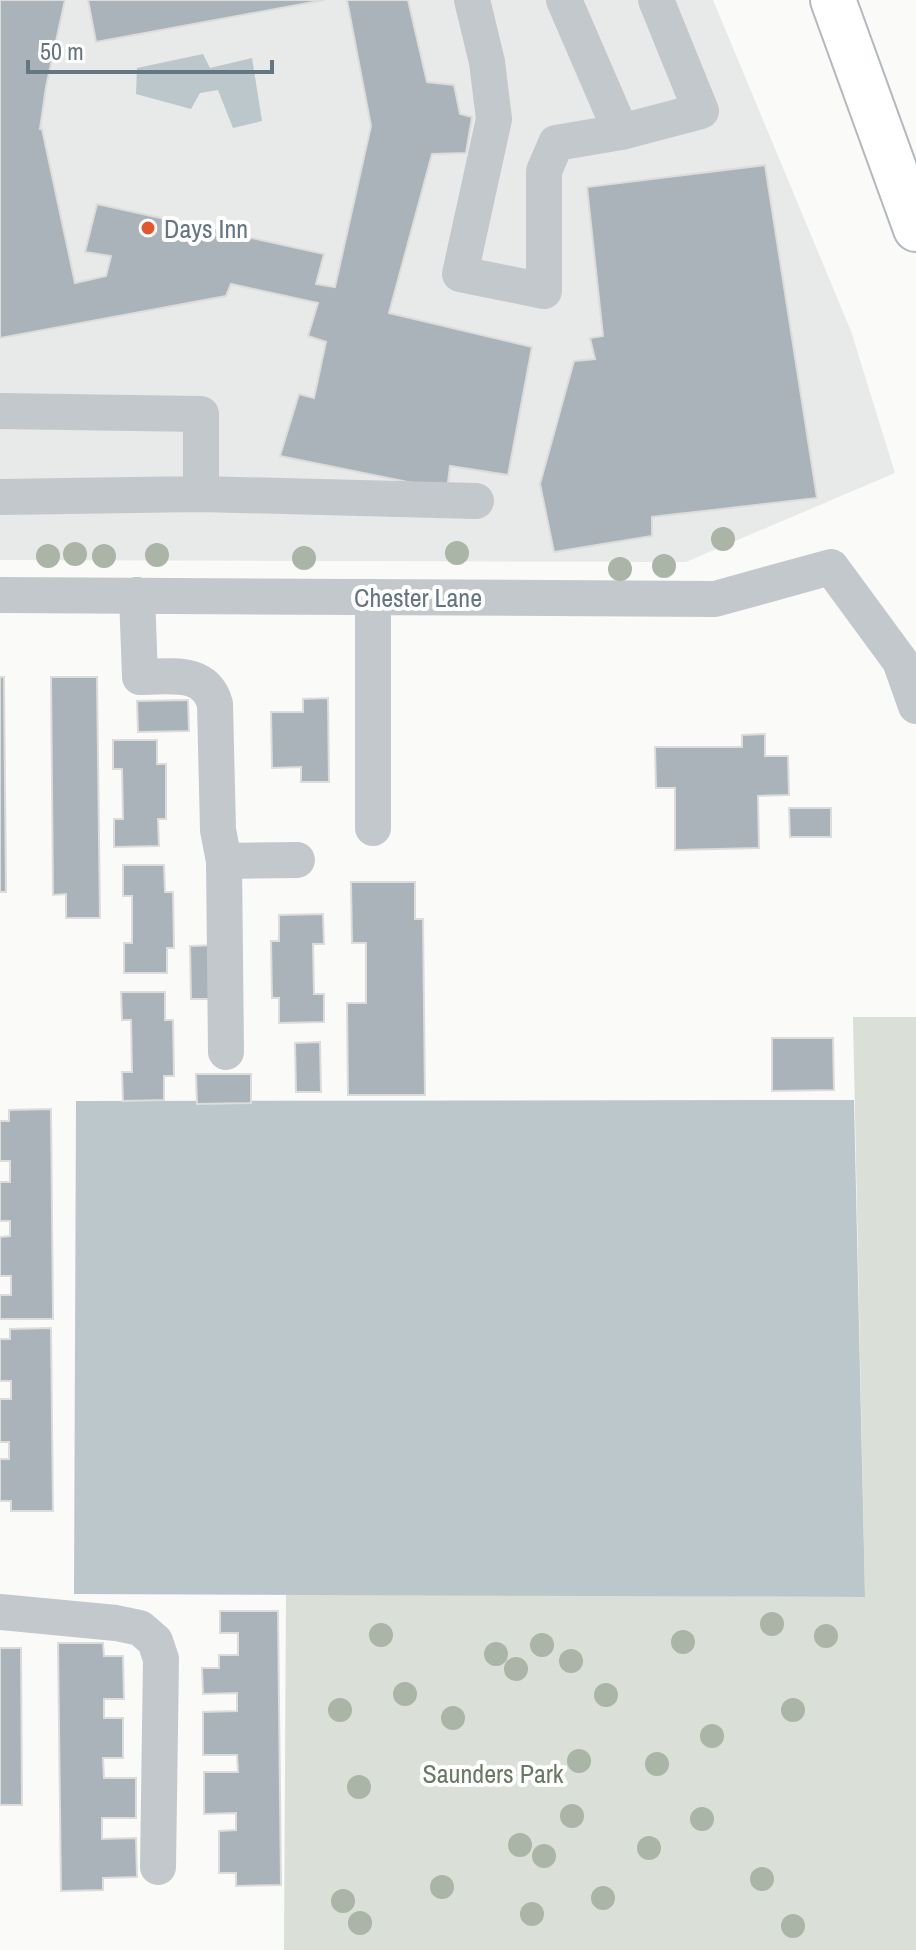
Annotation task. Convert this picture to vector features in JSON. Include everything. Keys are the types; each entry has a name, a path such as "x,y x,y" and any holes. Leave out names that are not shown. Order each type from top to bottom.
{"highway":[{"path":"833,0 916,229"}],"street":[{"path":"472,0 487,62 494,119 460,274 544,291 544,171 556,143 621,132 701,111 656,0"},
{"path":"564,0 621,132"},
{"path":"0,411 201,414 201,494"},
{"path":"0,497 201,494 476,501"},
{"name":"Chester Lane","path":"0,595 715,599 831,567 900,661 916,706"},
{"path":"137,595 140,677 187,676 199,680 212,693 216,712 218,830 224,861 226,1052"},
{"path":"373,597 373,828"},
{"path":"224,861 297,860"},
{"path":"0,1612 116,1623 140,1628 155,1641 161,1659 158,1867"}],"shaded area":[{"path":"0,0 713,0 851,331 895,473 686,562 0,560"},
{"path":"203,54 210,68 252,58 262,121 233,128 218,90 200,93 191,109 136,94 137,68"},
{"path":"854,1100 865,1597 74,1594 76,1101"}],"green space":[{"name":"Saunders Park","path":"853,1017 916,1017 916,1950 284,1950 286,1593 865,1597"}],"building":[{"name":"Days Inn","path":"0,0 65,0 40,129 75,283 106,276 111,256 85,252 97,204 324,254 316,284 335,287 371,126 347,0 408,0 427,82 454,85 460,114 472,117 466,153 432,154 389,313 532,347 508,475 450,466 447,490 280,456 299,394 314,398 326,342 308,336 318,303 231,284 226,296 0,338"},
{"path":"88,0 324,0 96,42"},
{"path":"765,165 817,498 652,517 652,536 554,552 540,484 574,361 595,359 590,338 603,336 587,187"},
{"path":"0,677 4,677 6,892 0,892"},
{"path":"51,677 97,677 100,918 66,918 66,894 53,895"},
{"path":"328,698 329,782 301,782 301,767 272,768 271,712 303,712 303,699"},
{"path":"188,700 189,731 138,732 137,701"},
{"path":"765,734 765,756 788,756 789,795 758,796 759,848 675,850 675,788 656,788 655,747 742,747 742,735"},
{"path":"113,740 157,740 157,764 166,764 166,819 158,819 159,846 114,847 114,819 123,819 122,769 113,769"},
{"path":"789,808 831,808 831,837 790,837"},
{"path":"123,865 164,865 165,892 173,892 174,948 167,948 167,973 124,973 124,943 132,943 132,896 123,896"},
{"path":"351,882 415,882 415,919 423,919 425,1095 348,1095 347,1003 366,1003 366,943 352,943"},
{"path":"323,914 324,944 313,944 314,994 324,994 324,1022 279,1023 279,998 272,998 271,941 279,941 279,915"},
{"path":"218,945 218,999 191,999 190,946"},
{"path":"121,992 165,992 165,1020 173,1020 174,1076 164,1076 164,1100 123,1101 122,1072 132,1072 131,1020 122,1020"},
{"path":"772,1038 833,1038 834,1090 772,1091"},
{"path":"320,1042 321,1092 296,1092 295,1043"},
{"path":"196,1074 251,1074 251,1103 197,1104"},
{"path":"51,1109 53,1319 0,1319 0,1295 11,1295 11,1276 0,1276 0,1237 10,1236 10,1221 0,1221 0,1182 10,1182 10,1161 0,1161 0,1121 9,1121 9,1110"},
{"path":"51,1328 53,1511 11,1511 11,1501 0,1501 0,1459 9,1459 9,1442 0,1442 0,1399 11,1399 11,1381 0,1381 0,1339 10,1339 10,1329"},
{"path":"220,1611 278,1611 281,1885 236,1886 236,1873 219,1873 219,1831 236,1830 236,1813 204,1814 204,1772 238,1772 237,1755 203,1755 203,1712 237,1711 237,1693 203,1694 202,1668 219,1668 219,1655 238,1655 238,1633 220,1633"},
{"path":"58,1643 103,1643 104,1656 123,1656 124,1699 104,1699 104,1718 123,1718 123,1758 103,1758 104,1778 136,1778 136,1818 102,1818 102,1839 136,1838 137,1877 103,1878 103,1890 61,1891"},
{"path":"0,1648 21,1648 22,1805 0,1805"}],"place":[{"name":"Days Inn","path":"148,228"}]}
